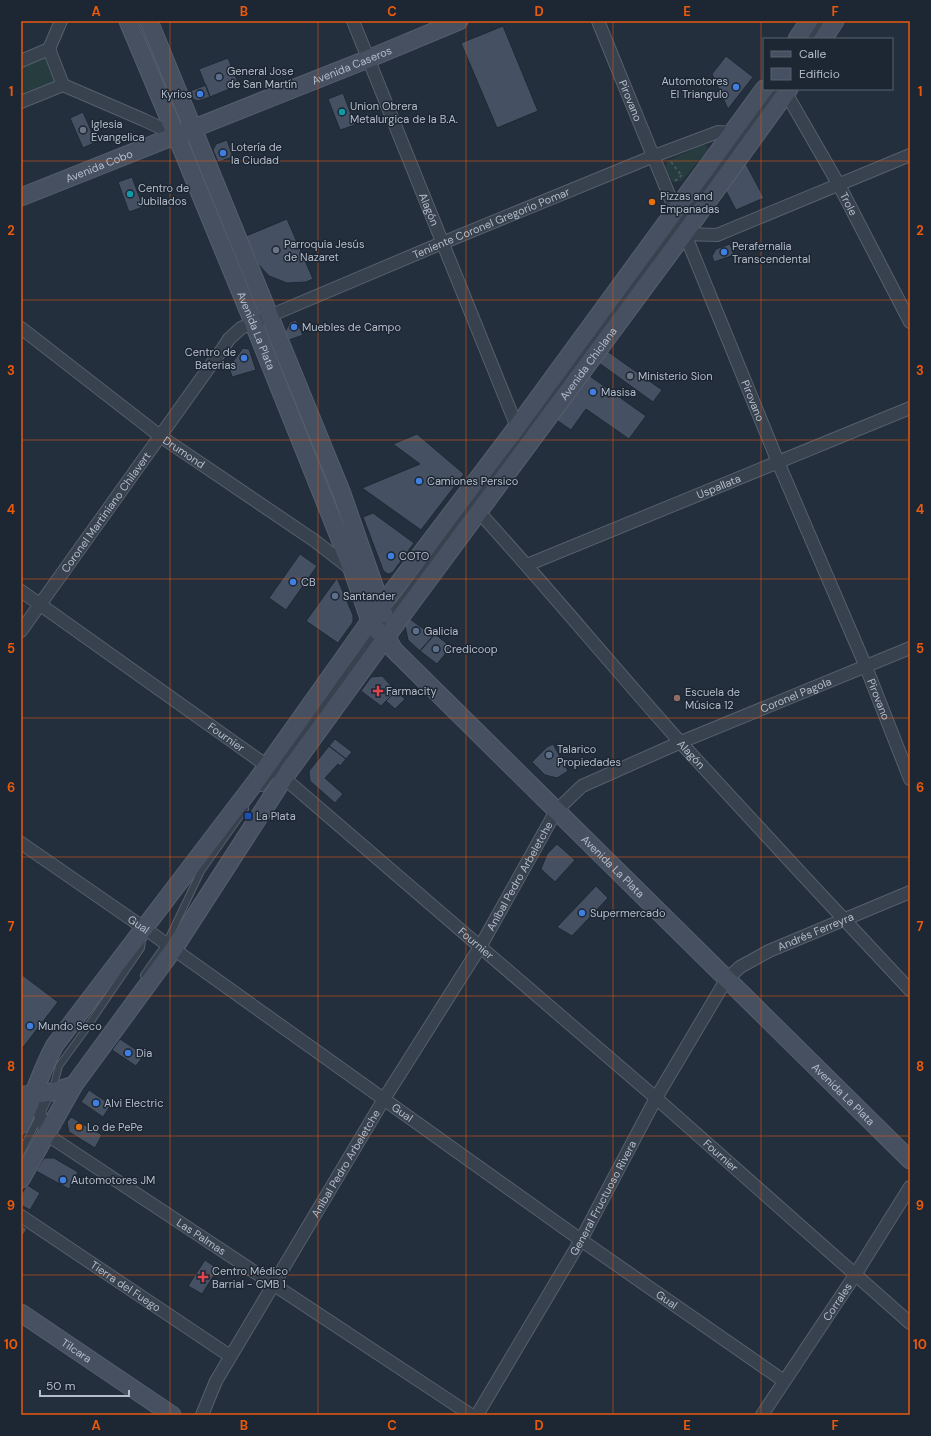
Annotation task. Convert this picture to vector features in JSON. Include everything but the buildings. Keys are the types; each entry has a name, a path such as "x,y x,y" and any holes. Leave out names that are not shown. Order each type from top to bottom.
{"main road":[{"name":"Avenida La Plata","path":"128,21 253,322 352,569 394,650 726,980 910,1160"},
{"name":"Avenida La Plata","path":"149,21 341,490 380,623"},
{"name":"Avenida Caseros","path":"176,135 368,59 459,21"},
{"path":"798,38 808,21"},
{"path":"824,38 835,21"},
{"name":"Avenida Chiclana","path":"380,623 479,512 680,222 687,182 732,133 763,90"},
{"name":"Avenida Chiclana","path":"380,623 516,427 784,90"},
{"name":"Avenida Cobo","path":"21,197 176,135"},
{"path":"21,1179 46,1134 66,1083 170,947 275,772 380,623"},
{"path":"21,1125 28,1095 55,1045 144,928 275,772 380,623"},
{"path":"28,1095 66,1083"},
{"name":"Tilcara","path":"21,1312 172,1415"}],"street":[{"path":"21,61 49,49 61,21"},
{"name":"Alagón","path":"353,21 516,427"},
{"name":"Pirovano","path":"598,21 778,462 866,667 910,779"},
{"path":"49,49 63,85 176,135"},
{"path":"21,102 63,85"},
{"name":"Trole","path":"784,90 839,185 910,322"},
{"name":"Teniente Coronel Gregorio Pomar","path":"253,322 654,156 718,132 732,133"},
{"path":"680,222 717,235 910,155"},
{"name":"Coronel Martiniano Chilavert","path":"21,631 229,339 241,328 253,322"},
{"name":"Drumond","path":"21,328 160,436 315,541 352,569"},
{"name":"Uspallata","path":"527,565 910,408"},
{"name":"Alagón","path":"479,512 527,565 680,742 843,920 910,990"},
{"name":"Fournier","path":"21,591 275,772 656,1098 910,1323"},
{"name":"Coronel Pagola","path":"556,811 582,786 680,742 910,648"},
{"name":"Aníbal Pedro Arbeletche","path":"202,1415 216,1381 230,1356 384,1099 480,947 556,811"},
{"name":"Gual","path":"21,843 144,928 580,1240 784,1381"},
{"name":"Andrés Ferreyra","path":"726,980 740,967 769,951 910,892"},
{"name":"General Fructuoso Rivera","path":"477,1415 580,1240 656,1098 726,980"},
{"path":"28,1095 40,1118 46,1134"},
{"name":"Las Palmas","path":"46,1134 471,1415"},
{"name":"Corrales","path":"762,1415 855,1275 910,1187"},
{"name":"Tierra del Fuego","path":"21,1216 230,1356"}],"lane":[{"path":"811,38 821,21"},
{"path":"380,623 401,601 680,222"},
{"path":"259,791 275,772"},
{"path":"142,978 170,947 202,871 251,801"},
{"path":"66,1083 59,1066 84,1033 141,948 144,928"},
{"path":"21,1152 40,1118 94,1047"}],"path":[{"path":"667,152 670,160 687,182"},
{"path":"686,171 687,182"},
{"path":"667,189 687,182"}],"green space":[{"path":"47,56 57,82 21,96 21,67"},
{"path":"702,145 706,145 708,148 706,152 682,181 674,182 668,176 666,170 667,161"}],"place":[{"name":"General Jose de San Martín","path":"219,77"},
{"name":"Automotores El Triangulo","path":"736,87"},
{"name":"Kyrios","path":"200,94"},
{"name":"Union Obrera Metalurgica de la B.A.","path":"342,112"},
{"name":"Iglesia Evangelica","path":"83,130"},
{"name":"Lotería de la Ciudad","path":"223,153"},
{"name":"Centro de Jubilados","path":"130,194"},
{"name":"Pizzas and Empanadas","path":"652,202"},
{"name":"Parroquia Jesús de Nazaret","path":"276,250"},
{"name":"Perafernalia Transcendental","path":"724,252"},
{"name":"Muebles de Campo","path":"294,327"},
{"name":"Centro de Baterias","path":"244,358"},
{"name":"Ministerio Sion","path":"630,376"},
{"name":"Masisa","path":"593,392"},
{"name":"Camiones Persico","path":"419,481"},
{"name":"COTO","path":"391,556"},
{"name":"CB","path":"293,582"},
{"name":"Santander","path":"335,596"},
{"name":"Galicia","path":"416,631"},
{"name":"Credicoop","path":"436,649"},
{"name":"Farmacity","path":"378,691"},
{"name":"Escuela de Música 12","path":"677,698"},
{"name":"Talarico Propiedades","path":"549,755"},
{"name":"La Plata","path":"248,816"},
{"name":"Supermercado","path":"582,913"},
{"name":"Mundo Seco","path":"30,1026"},
{"name":"Dia","path":"128,1053"},
{"name":"Alvi Electric","path":"96,1103"},
{"name":"Lo de PePe","path":"79,1127"},
{"name":"Automotores JM","path":"63,1180"},
{"name":"Centro Médico Barrial - CMB 1","path":"203,1277"}]}
